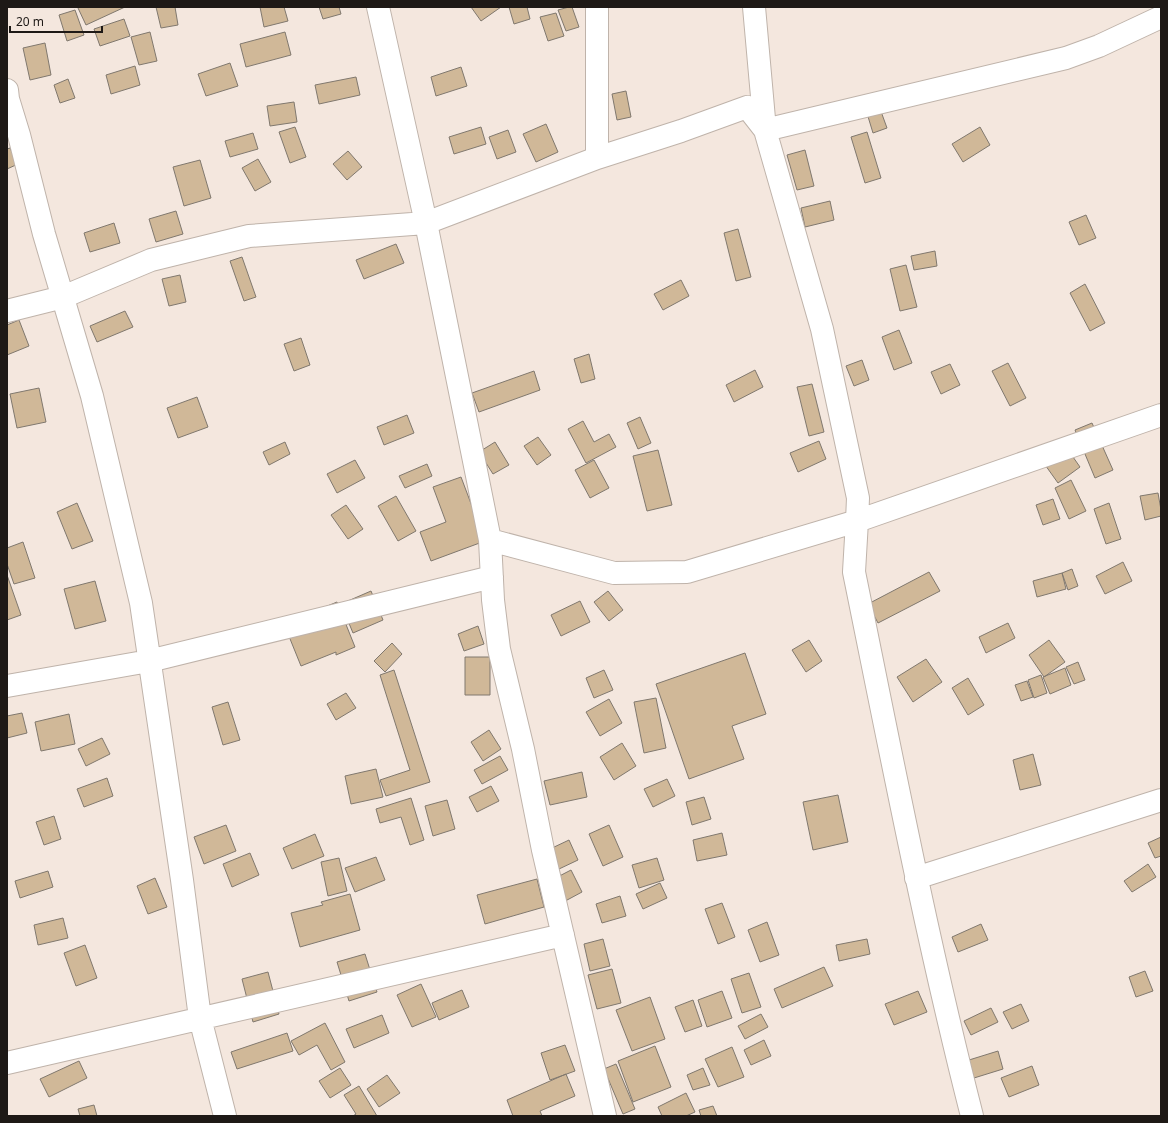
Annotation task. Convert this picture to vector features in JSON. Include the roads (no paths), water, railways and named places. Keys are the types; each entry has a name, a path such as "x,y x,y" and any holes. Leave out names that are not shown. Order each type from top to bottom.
{"street":[{"path":"378,7 426,223 490,540 493,600 500,649 523,749 543,850 605,1116"},
{"path":"597,7 597,158"},
{"path":"754,7 765,130 822,329 858,498 854,572 916,878 972,1116"},
{"path":"765,130 1066,58 1099,46 1161,17"},
{"path":"7,90 8,99 19,135 44,234 96,411 141,603 182,880 200,1018 225,1116"},
{"path":"7,311 63,297 151,260 249,236 426,223 597,158 681,131 747,107 765,130"},
{"path":"490,540 614,573 687,572 857,521 1161,415"},
{"path":"7,686 150,661 492,577"},
{"path":"916,878 1161,800"},
{"path":"7,1063 563,935"}]}
